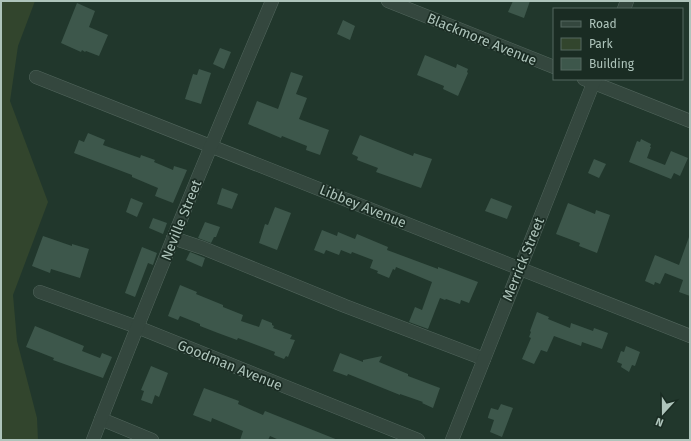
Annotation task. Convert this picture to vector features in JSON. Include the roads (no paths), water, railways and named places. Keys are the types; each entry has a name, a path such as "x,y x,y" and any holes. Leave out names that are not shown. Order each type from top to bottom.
{"street":[{"name":"Neville Street","path":"93,440 136,327 272,1"},
{"name":"Blackmore Avenue","path":"388,1 553,67"},
{"name":"Libbey Avenue","path":"36,77 690,336"},
{"path":"591,80 690,121"},
{"name":"Merrick Street","path":"452,440 520,268 591,80"},
{"path":"173,238 203,248 345,306 484,359"},
{"name":"Goodman Avenue","path":"40,292 136,327 418,440"},
{"path":"101,419 152,440"}]}
